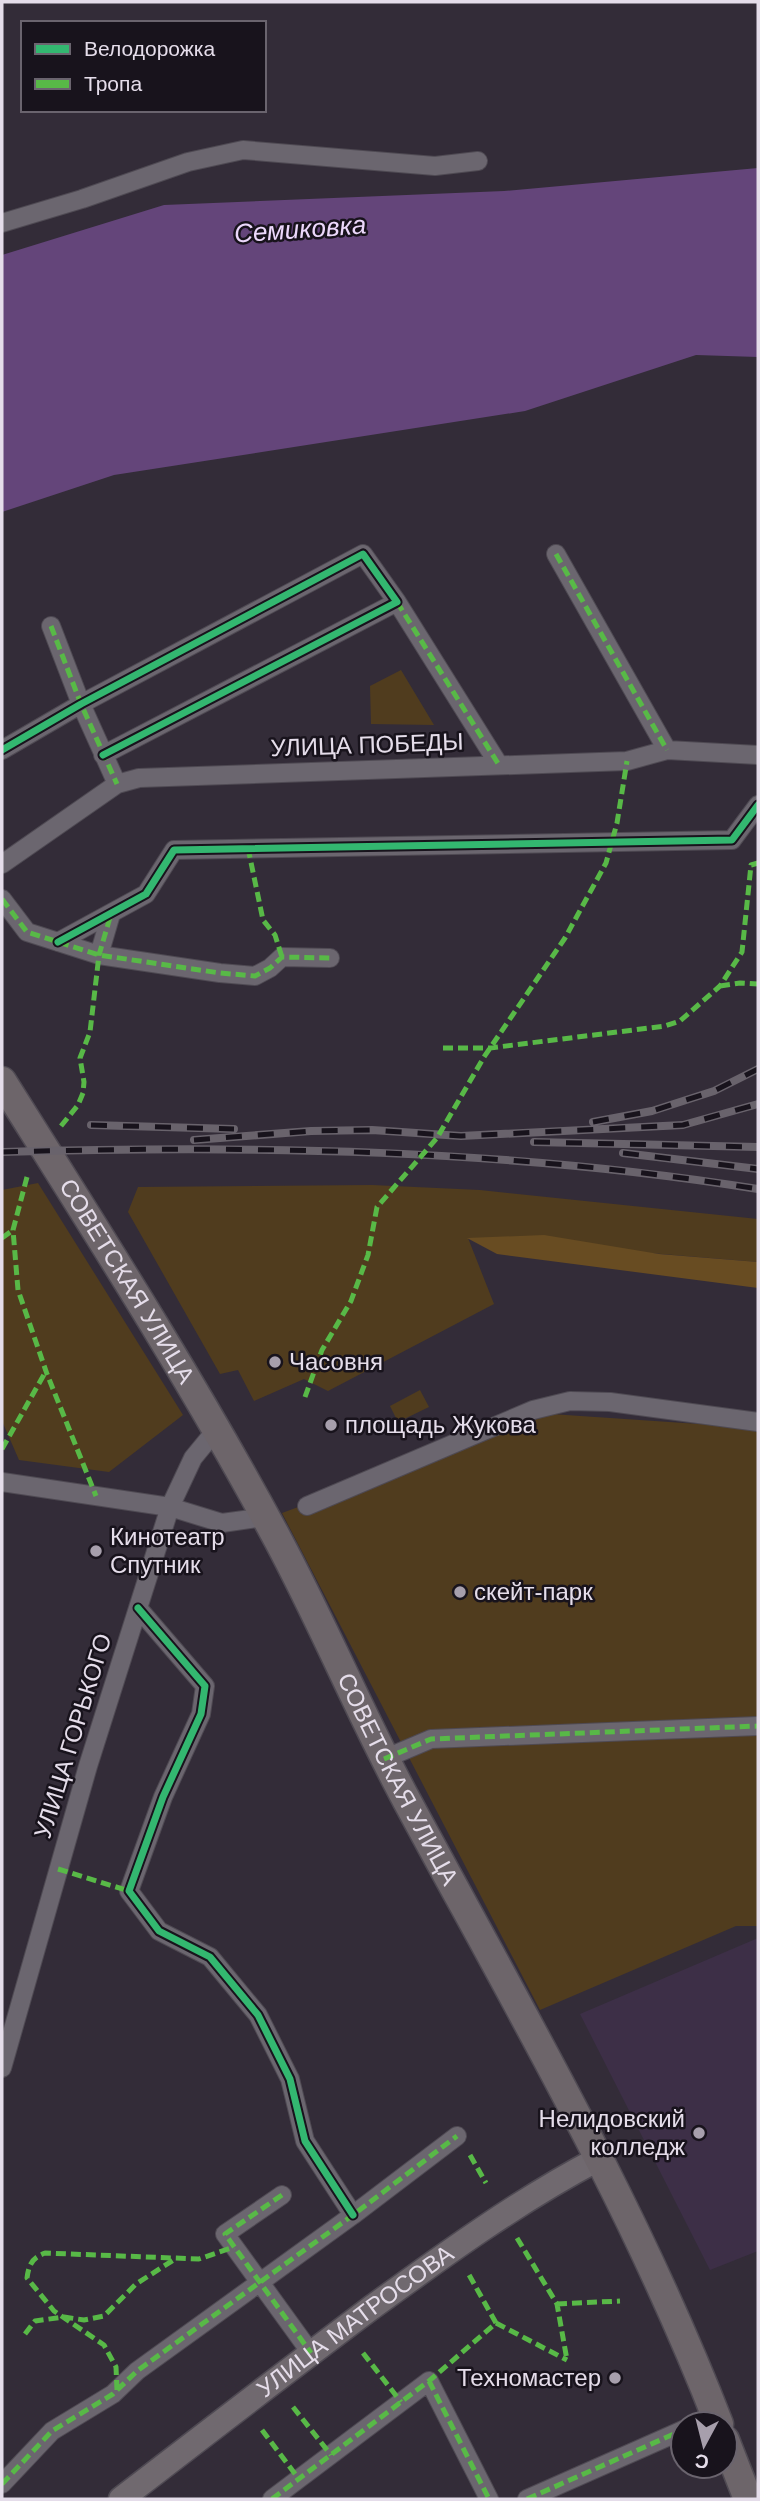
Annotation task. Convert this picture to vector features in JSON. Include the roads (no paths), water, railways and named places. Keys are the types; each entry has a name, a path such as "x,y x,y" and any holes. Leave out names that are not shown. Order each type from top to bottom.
{"main road":[{"name":"СОВЕТСКАЯ УЛИЦА","path":"2,1081 216,1430 265,1517 384,1759 598,2159 656,2277 708,2410"},
{"name":"УЛИЦА МАТРОСОВА","path":"121,2499 450,2250 560,2179 598,2159"},
{"name":"СОВЕТСКАЯ УЛИЦА","path":"739,2480 748,2499"}],"street":[{"path":"2,223 82,199 188,162 243,150 435,166 478,161"},
{"path":"2,750 81,704 363,554 397,602 499,765"},
{"path":"556,554 667,750"},
{"path":"103,755 397,602"},
{"path":"51,626 81,704 117,784"},
{"name":"УЛИЦА ПОБЕДЫ","path":"2,864 117,784 139,778 627,761 667,750 758,755"},
{"path":"58,942 146,894 174,849 732,840 758,805"},
{"path":"2,899 27,932 99,955 255,976 282,957 330,958"},
{"path":"99,955 111,914"},
{"path":"307,1506 533,1410 570,1401 610,1402 758,1422"},
{"name":"УЛИЦА ГОРЬКОГО","path":"2,2068 88,1766 170,1507 193,1458 216,1430"},
{"path":"2,1482 170,1507 222,1523 265,1517"},
{"path":"138,1608 205,1686 201,1714 163,1797 129,1891 159,1931 210,1957 258,2015 290,2079 305,2140 353,2215"},
{"path":"384,1759 431,1739 758,1726"},
{"path":"2,2484 52,2431 113,2394 137,2371 353,2215 457,2136"},
{"path":"282,2195 225,2234 311,2353"},
{"path":"272,2499 429,2381 489,2499"},
{"path":"527,2499 669,2436"}],"water":[{"name":"Семиковка","path":"758,168 758,357 696,355 525,411 114,475 2,512 2,255 164,205 504,191"}],"railway":[{"path":"593,1122 652,1111 714,1091 758,1069"},
{"path":"194,1140 311,1131 372,1130 461,1136 683,1125 758,1104"},
{"path":"91,1125 234,1129"},
{"path":"534,1142 758,1147"},
{"path":"2,1152 191,1149 381,1153 570,1165 758,1189"},
{"path":"623,1153 758,1169"}],"place":[{"name":"Часовня","path":"275,1362"},
{"name":"площадь Жукова","path":"331,1425"},
{"name":"Кинотеатр Спутник","path":"96,1551"},
{"name":"скейт-парк","path":"460,1592"},
{"name":"Нелидовский колледж","path":"699,2133"},
{"name":"Техномастер","path":"615,2378"}]}
